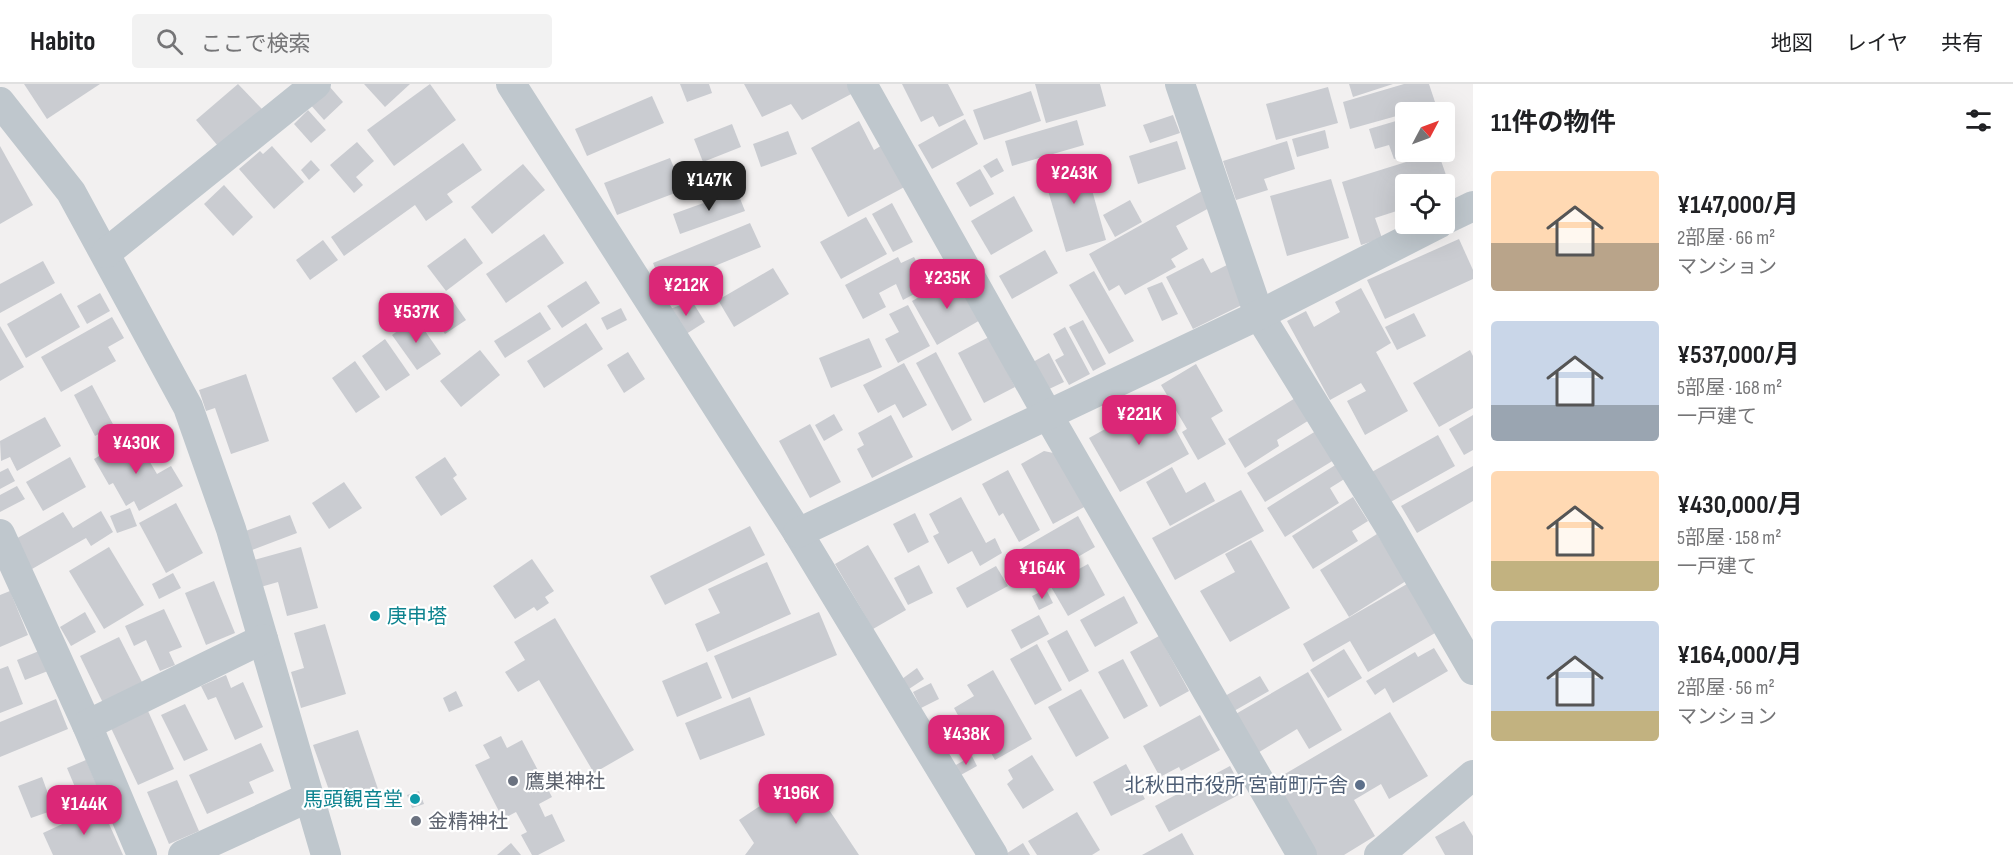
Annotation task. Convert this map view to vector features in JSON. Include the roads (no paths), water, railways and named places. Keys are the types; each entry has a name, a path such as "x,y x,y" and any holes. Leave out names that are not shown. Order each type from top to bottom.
{"street":[{"path":"106,253 316,84"},
{"path":"511,84 798,533 993,855"},
{"path":"862,84 1049,417 1302,855"},
{"path":"1180,84 1259,315 1390,527 1473,670"},
{"path":"0,102 71,192 188,406 231,529 307,798 326,855"},
{"path":"1455,215 1473,206"},
{"path":"798,533 1049,417 1259,315 1418,234"},
{"path":"0,534 87,725 142,855"},
{"path":"87,725 263,639"},
{"path":"1379,855 1473,775"},
{"path":"183,855 307,798"}],"place":[{"name":"庚申塔","path":"375,616"},
{"name":"鷹巣神社","path":"513,781"},
{"name":"北秋田市役所 宮前町庁舎","path":"1360,785"},
{"name":"馬頭観音堂","path":"415,799"},
{"name":"金精神社","path":"416,821"}]}
